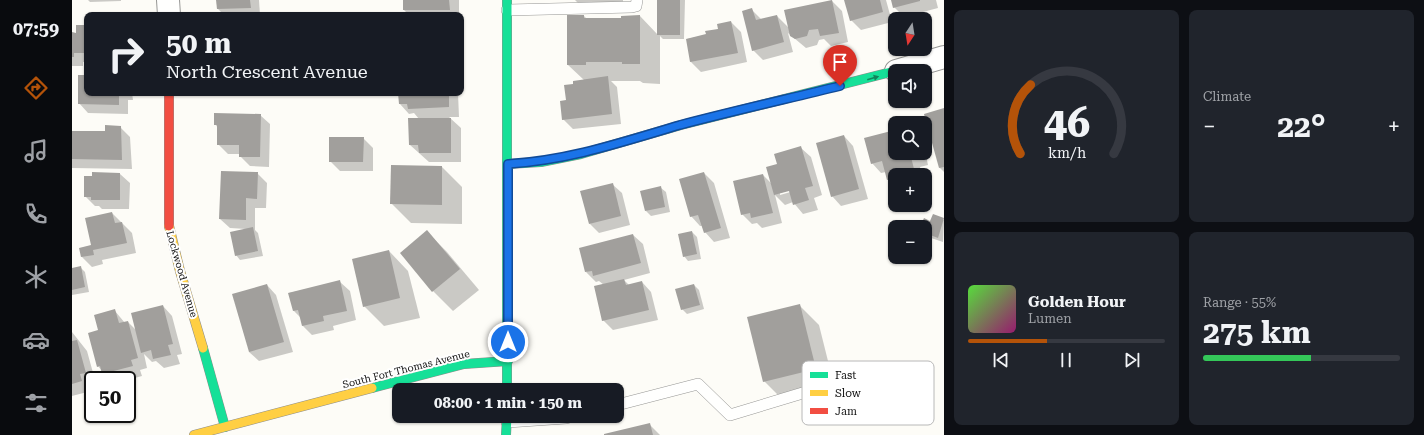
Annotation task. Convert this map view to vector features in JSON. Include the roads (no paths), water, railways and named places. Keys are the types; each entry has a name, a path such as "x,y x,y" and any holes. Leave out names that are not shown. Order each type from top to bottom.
{"street":[{"path":"168,0 169,12"},
{"path":"507,5 507,383"},
{"path":"920,64 944,57"},
{"path":"508,164 541,162 581,154 681,125 888,73"},
{"name":"Lockwood Avenue","path":"169,96 168,220 180,271 217,394 225,427"},
{"name":"South Fort Thomas Avenue","path":"194,435 464,364 508,361"},
{"path":"506,435 507,423"}],"lane":[{"path":"507,5 632,7 636,6 637,0"},
{"path":"624,403 698,384 730,415 802,393"}]}
